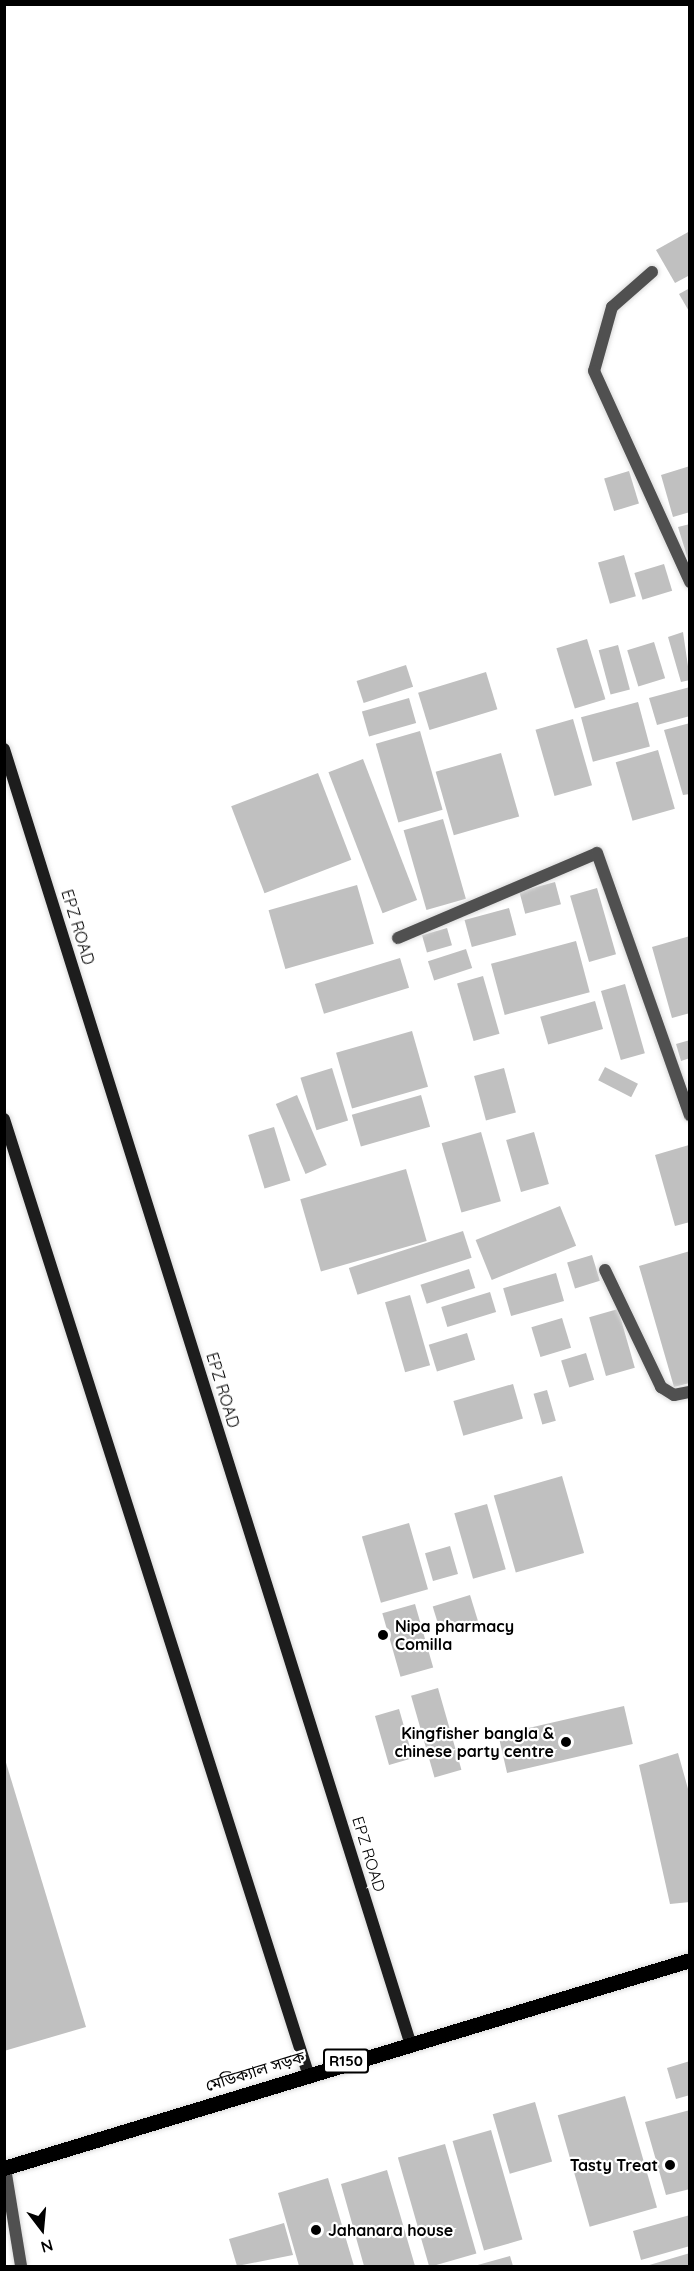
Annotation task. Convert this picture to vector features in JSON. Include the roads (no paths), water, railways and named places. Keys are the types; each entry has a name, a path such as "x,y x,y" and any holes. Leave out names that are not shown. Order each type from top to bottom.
{"main road":[{"name":"EPZ ROAD","path":"4,749 410,2042"},
{"path":"4,1119 308,2073"},
{"name":"মেডিক্যাল সড়ক","path":"5,2168 410,2042 690,1960"}],"street":[{"path":"652,272 612,307 594,370 690,582"},
{"path":"398,938 597,853 690,1115"},
{"path":"605,1270 661,1387 674,1395 690,1392"},
{"path":"5,2168 21,2266"}],"place":[{"name":"Nipa pharmacy Comilla","path":"383,1635"},
{"name":"Kingfisher bangla & chinese party centre","path":"566,1742"},
{"name":"Tasty Treat","path":"670,2165"},
{"name":"Jahanara house","path":"316,2230"}]}
